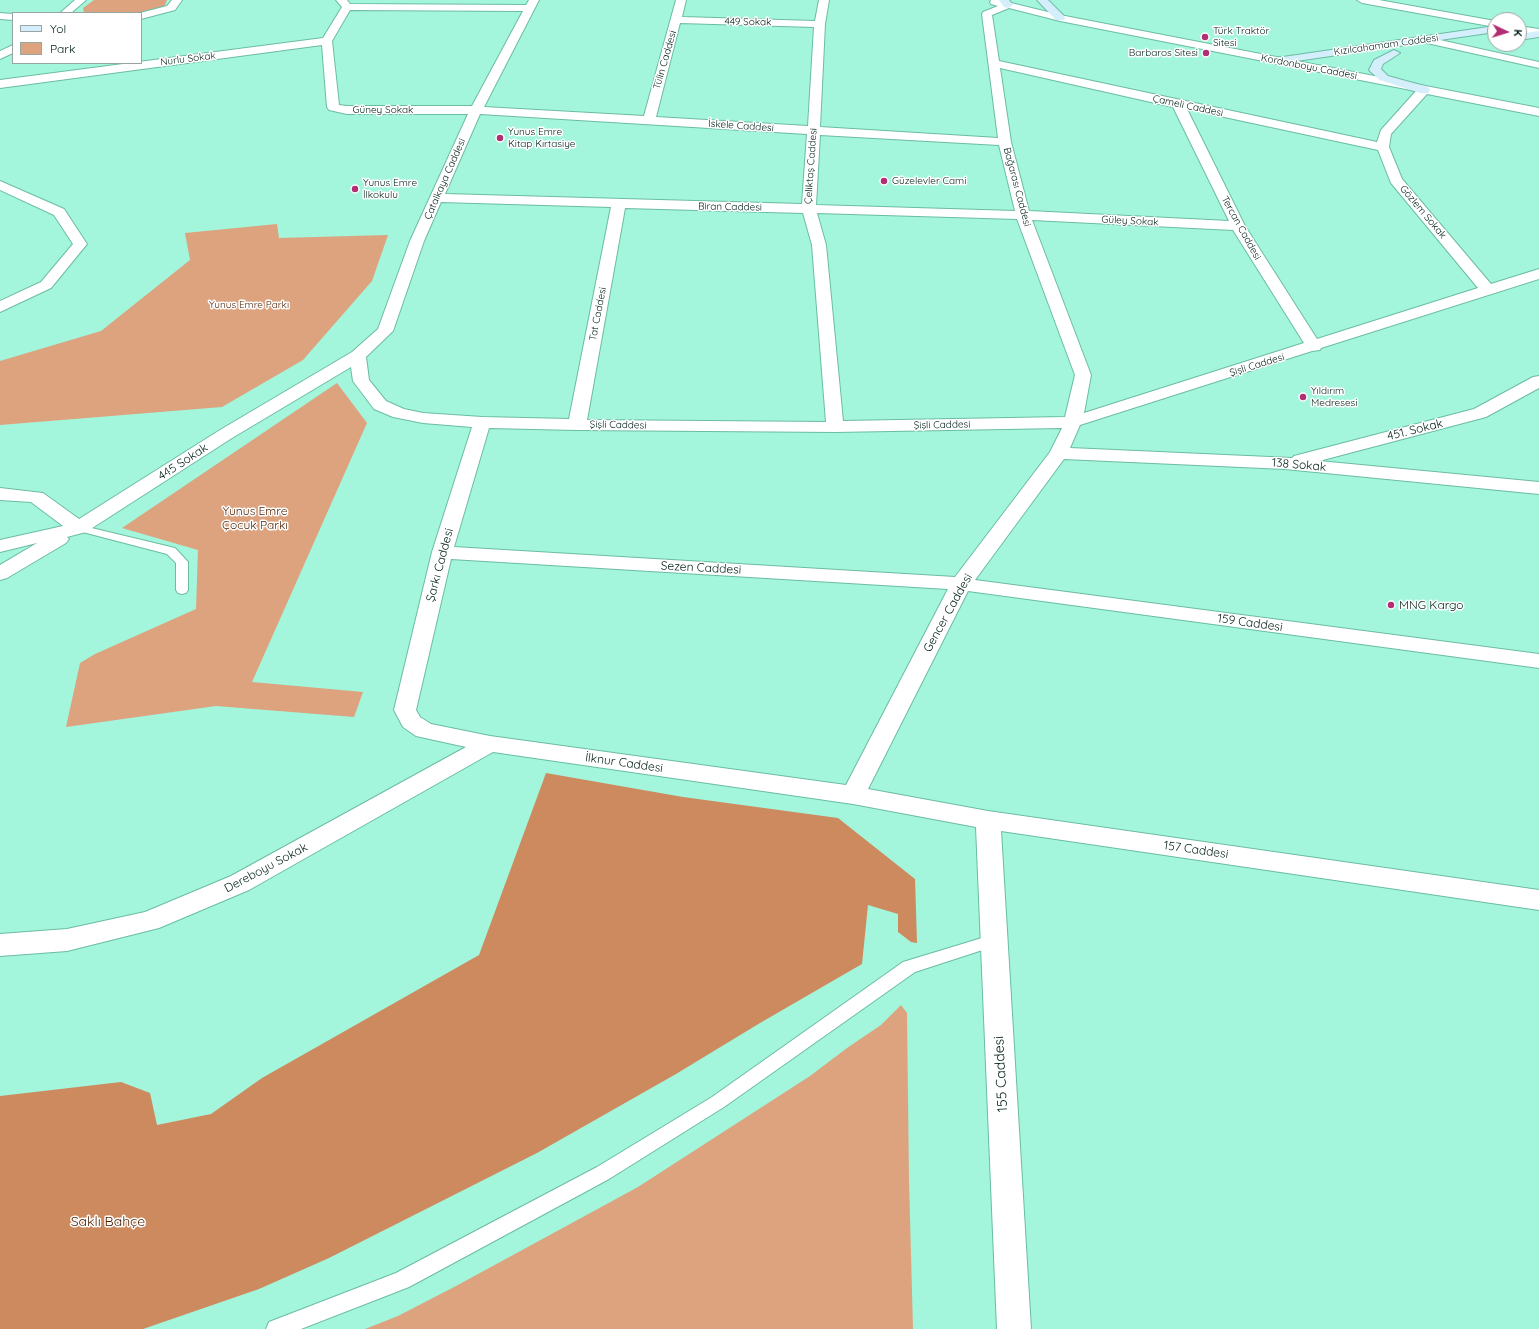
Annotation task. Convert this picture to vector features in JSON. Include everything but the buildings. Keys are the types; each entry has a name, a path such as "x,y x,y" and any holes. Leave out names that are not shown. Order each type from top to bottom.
{"main road":[{"path":"1042,0 1060,18"},
{"path":"1527,26 1539,24"},
{"name":"Kızılcahamam Caddesi","path":"1276,60 1487,31"},
{"path":"1527,35 1539,33"},
{"name":"Kızılcahamam Caddesi","path":"1308,67 1394,53 1487,41"},
{"path":"1394,53 1378,62 1375,70 1384,78 1424,90"}],"street":[{"path":"66,12 81,0"},
{"path":"142,16 171,8 177,0"},
{"name":"Tülin Caddesi","path":"649,120 681,0"},
{"name":"Çeliktaş Caddesi","path":"824,0 820,24 809,209 819,245 835,427"},
{"name":"Kordonboyu Caddesi","path":"986,0 1006,2 1060,18 1539,112"},
{"path":"1362,0 1487,23"},
{"name":"Bağarası Caddesi","path":"1006,2 987,14 1005,142 1023,215 1083,375 1073,422"},
{"path":"327,41 344,3 532,4"},
{"name":"Çatalkaya Caddesi","path":"358,356 385,331 417,241 436,198 476,110 532,4"},
{"path":"0,16 12,17"},
{"name":"449 Sokak","path":"676,20 820,24"},
{"path":"1527,30 1539,33"},
{"path":"1422,39 1539,65"},
{"name":"Nurlu Sokak","path":"0,84 327,41"},
{"name":"Güney Sokak","path":"327,41 332,107 346,110 476,110"},
{"path":"0,56 12,49"},
{"name":"Çameli Caddesi","path":"994,63 1178,104 1383,147"},
{"path":"1383,147 1385,133 1424,90"},
{"name":"Tercan Caddesi","path":"1178,104 1238,226 1314,347"},
{"name":"İskele Caddesi","path":"476,110 1005,142"},
{"name":"Gözlem Sokak","path":"1383,147 1396,180 1488,290"},
{"path":"0,185 59,212 80,244 46,285 0,307"},
{"name":"Biran Caddesi","path":"436,198 1023,215"},
{"name":"Tat Caddesi","path":"577,425 619,204"},
{"name":"Güley Sokak","path":"1023,215 1238,226"},
{"name":"Şişli Caddesi","path":"358,356 361,381 380,405 399,412 423,418 482,422 577,425 835,427 1073,422 1314,347 1539,274"},
{"name":"445 Sokak","path":"0,546 80,528 226,434 358,356"},
{"name":"451. Sokak","path":"1286,463 1480,413 1539,381"},
{"name":"Şarkı Caddesi","path":"405,710 442,552 482,422"},
{"name":"Gencer Caddesi","path":"853,795 961,584 1059,454 1073,422"},
{"name":"138 Sokak","path":"1059,454 1286,463 1539,488"},
{"path":"0,494 36,497 80,528 0,574"},
{"name":"Sezen Caddesi","path":"442,552 961,584"},
{"name":"159 Caddesi","path":"961,584 1539,661"},
{"name":"İlknur Caddesi","path":"405,710 411,722 424,730 490,744 853,795"},
{"name":"Dereboyu Sokak","path":"0,945 67,940 150,921 240,883 490,744"},
{"name":"157 Caddesi","path":"853,795 988,820 1539,900"},
{"name":"155 Caddesi","path":"988,820 1014,1329"}],"lane":[{"path":"80,528 171,551 182,562 182,590"},
{"path":"276,1329 402,1280 603,1173 718,1102 909,967 995,940"}],"green space":[{"path":"94,0 167,0 165,5 157,11 142,13 84,12 83,8"},
{"name":"Yunus Emre Parkı","path":"277,224 279,238 388,235 372,281 303,360 222,407 0,425 0,361 101,331 190,260 185,233"},
{"name":"Yunus Emre Çocuk Parkı","path":"337,383 367,423 252,682 363,692 354,717 216,706 66,727 80,663 95,654 196,609 198,550 122,528"},
{"name":"Saklı Bahçe","path":"546,773 683,797 838,818 915,879 917,943 911,942 898,932 898,914 868,905 862,964 676,1074 537,1153 329,1258 259,1289 143,1329 0,1329 0,1096 121,1082 150,1093 157,1125 211,1114 262,1078 479,955"},
{"path":"901,1005 907,1013 913,1329 365,1329 398,1316 456,1286 638,1187 810,1076 881,1025"}],"place":[{"name":"Türk Traktör Sitesi","path":"1205,37"},
{"name":"Barbaros Sitesi","path":"1206,53"},
{"name":"Yunus Emre Kitap Kırtasiye","path":"500,138"},
{"name":"Güzelevler Cami","path":"884,181"},
{"name":"Yunus Emre İlkokulu","path":"355,189"},
{"name":"Yıldırım Medresesi","path":"1303,397"},
{"name":"MNG Kargo","path":"1391,605"}]}
